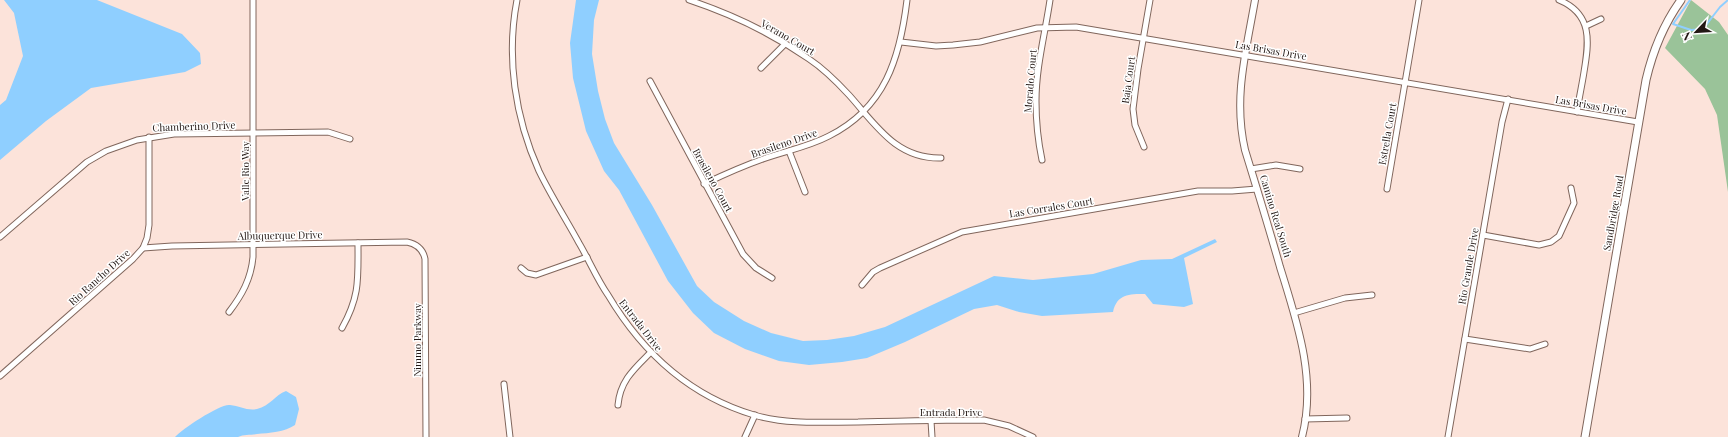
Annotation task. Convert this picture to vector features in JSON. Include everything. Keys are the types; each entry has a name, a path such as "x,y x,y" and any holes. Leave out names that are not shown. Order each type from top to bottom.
{"main road":[{"name":"Sandbridge Road","path":"1585,437 1646,80 1657,42 1663,29 1681,0"}],"street":[{"name":"Valle Rio Way","path":"229,312 241,297 250,277 254,244 253,0"},
{"name":"Entrada Drive","path":"517,0 512,43 513,71 521,118 540,172 607,294 620,314 650,353 686,383 722,402 755,416 785,422 802,423 990,421 1009,426 1033,437"},
{"name":"Verano Court","path":"689,0 739,19 785,44 826,72 887,137 909,152 922,157 941,158"},
{"name":"Brasileno Drive","path":"704,184 739,168 829,137 847,125 863,111 882,86 894,62 900,42 907,0"},
{"name":"Morado Court","path":"1042,160 1036,122 1036,100 1038,77 1050,0"},
{"name":"Baja Court","path":"1144,147 1135,125 1133,109 1136,81 1150,0"},
{"name":"Camino Real South","path":"1255,0 1240,92 1240,122 1251,169 1294,313 1305,357 1307,396 1302,437"},
{"name":"Estrella Court","path":"1387,189 1419,0"},
{"path":"1559,0 1576,11 1586,26 1589,39 1577,112"},
{"path":"1586,26 1601,19"},
{"name":"Las Brisas Drive","path":"900,42 936,46 966,44 1046,27 1076,27 1638,122"},
{"path":"761,68 785,44"},
{"name":"Brasileno Court","path":"650,81 704,184 743,254 756,268 772,278"},
{"name":"Rio Grande Drive","path":"1448,437 1502,122 1508,99"},
{"name":"Chamberino Drive","path":"0,237 87,162 106,151 150,137 174,134 328,132 350,139"},
{"name":"Rio Rancho Drive","path":"0,376 103,286 143,248 147,238 150,210 150,137"},
{"path":"789,150 805,192"},
{"path":"1251,169 1276,165 1300,169"},
{"path":"1482,235 1539,245 1551,242 1559,236 1574,203 1571,188"},
{"name":"Las Corrales Court","path":"862,285 873,272 880,268 962,232 1198,191 1257,189"},
{"name":"Albuquerque Drive","path":"143,248 254,244 407,242 417,245"},
{"path":"342,328 351,312 358,284 358,243"},
{"name":"Nimmo Parkway","path":"417,245 422,250 425,259 426,437"},
{"path":"521,268 527,273 536,275 587,257"},
{"path":"1294,313 1345,298 1372,295"},
{"path":"1465,339 1530,350 1544,344"},
{"path":"618,405 620,392 625,379 650,353"},
{"path":"504,384 510,437"},
{"path":"745,437 755,416"},
{"path":"1305,419 1347,418"},
{"path":"931,421 932,437"}],"green space":[{"path":"1691,0 1719,22 1728,35 1728,192 1717,115 1705,89 1665,48"}],"water":[{"path":"4,0 97,0 182,34 200,53 201,64 185,72 91,88 46,121 0,160 0,105 6,100 23,56 14,13"},
{"path":"576,0 599,0 594,20 592,54 598,91 605,119 614,143 652,205 697,286 714,302 744,321 771,333 803,341 827,340 854,336 885,327 994,276 1033,280 1093,274 1141,260 1172,259 1215,239 1217,242 1184,258 1193,304 1184,307 1153,304 1145,294 1134,294 1121,298 1117,302 1113,312 1042,316 1019,312 997,305 974,309 905,342 867,358 842,362 809,365 779,361 745,349 714,333 693,313 668,281 619,190 604,171 586,131 573,78 570,43"},
{"path":"286,391 296,397 299,409 295,425 287,429 277,432 238,437 175,437 210,412 225,405 247,409 262,408"}],"waterway":[{"path":"1690,0 1673,24 1691,30 1703,29 1720,7 1728,0"}]}
